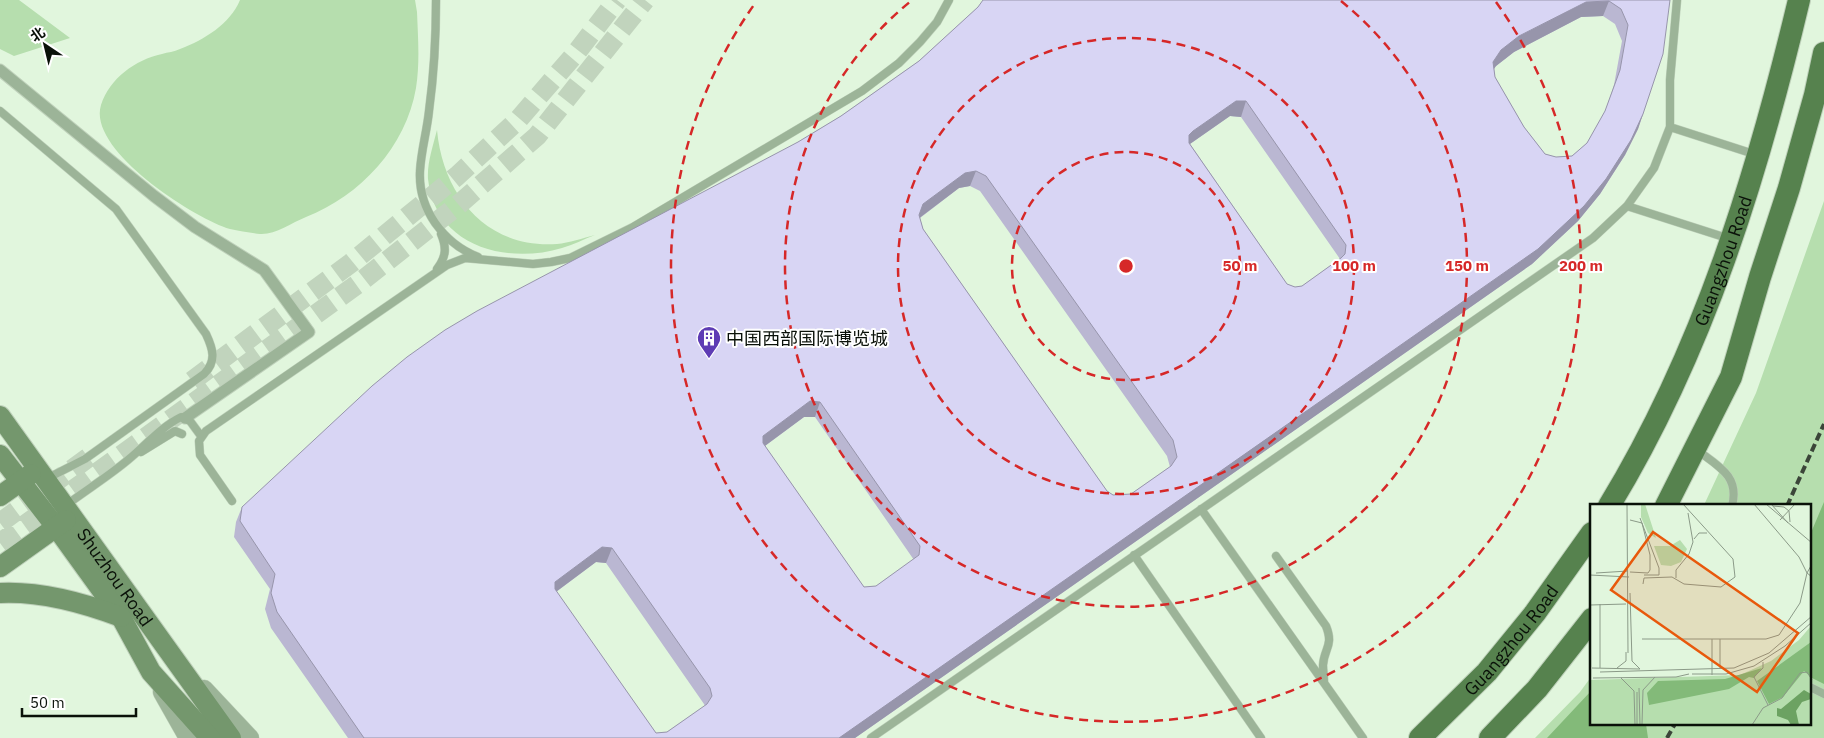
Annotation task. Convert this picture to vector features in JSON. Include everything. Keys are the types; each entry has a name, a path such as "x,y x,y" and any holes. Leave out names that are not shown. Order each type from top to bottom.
{"main road":[{"name":"Guangzhou Road","path":"1611,504 1639,457 1698,331 1732,239 1759,156 1799,0"},
{"path":"1667,504 1730,377 1789,188 1815,95 1824,53"},
{"name":"Shuzhou Road","path":"0,416 231,738"},
{"name":"Shuzhou Road","path":"0,455 56,527 121,617 151,672 210,738"},
{"path":"0,496 20,482 42,474"},
{"path":"0,567 56,527 69,510"},
{"name":"Guangzhou Road","path":"1420,738 1487,672 1540,605 1590,536"},
{"path":"0,593 15,592 88,604 121,617"},
{"path":"1490,738 1537,689 1590,622"}],"street":[{"path":"0,70 154,196 195,227 264,270 309,332 185,418"},
{"path":"170,652 250,738"},
{"path":"151,672 188,738"}],"lane":[{"path":"436,0 435,56 420,172 425,204 438,228 445,248 445,255 436,271"},
{"path":"438,228 456,247 481,258 508,263 534,264 570,258 633,227 862,91 899,63 920,42 937,22 949,0"},
{"path":"871,738 1593,238 1627,206 1654,168 1670,127 1670,80 1677,0"},
{"path":"0,111 116,210 206,334 213,352 211,365 204,374 85,458 42,474"},
{"path":"1670,127 1759,156"},
{"path":"1627,206 1732,239"},
{"path":"232,501 200,454 198,448 201,436 436,271 460,260 481,258"},
{"path":"69,510 157,433 177,419 185,418 201,436"},
{"path":"128,459 175,431 182,434"},
{"path":"1696,448 1728,473 1735,493 1732,504"},
{"path":"1201,509 1362,738"},
{"path":"1134,556 1261,738"},
{"path":"1276,556 1326,626 1330,636 1330,648 1323,665 1324,684"},
{"path":"1812,688 1824,694"}],"green space":[{"path":"0,0 19,0 70,38 14,56 0,49"},
{"path":"240,0 415,0 417,12 418,60 416,88 411,110 391,149 378,167 345,196 326,208 277,231 266,234 230,229 193,211 170,197 126,161 110,142 101,123 101,105 105,95 117,79 142,61 178,50 207,36 230,17"},
{"path":"437,130 441,154 448,176 459,196 473,214 490,228 510,238 532,243 557,244 595,235 562,248 540,253 518,254 497,251 477,245 459,235 444,220 433,202 428,179 429,161"},
{"path":"1824,201 1824,738 1535,738 1580,692 1590,678 1590,726 1812,726 1812,504 1704,504 1756,393"},
{"path":"1824,502 1824,684 1812,678 1812,530"},
{"path":"1590,692 1590,726 1646,726 1648,738 1547,738"}],"building":[{"name":"中国西部国际博览城","path":"983,0 1670,0 1663,54 1643,114 1631,140 1606,179 1584,206 1538,249 839,738 364,738 277,612 271,593 275,574 240,521 242,507 372,386 407,357 445,330 477,311 798,142 841,116 919,61 978,7","holes":["1609,1 1621,9 1628,25 1620,70 1605,111 1587,143 1572,156 1556,157 1545,154 1524,127 1495,77 1493,62 1501,50 1519,36 1586,2","1236,101 1246,101 1346,245 1345,254 1302,286 1295,287 1287,284 1189,143 1189,135","976,171 986,176 1173,440 1177,457 1171,466 1131,494 1113,495 1107,491 923,229 919,215 923,204 965,173","810,401 820,402 920,546 919,555 876,586 864,587 763,443 763,436","602,547 612,548 710,688 712,696 707,704 667,732 656,733 555,589 555,582"]}],"tunnel":[{"path":"192,381 351,263 457,176 518,120 576,53 617,0"},
{"path":"0,543 359,283 457,206 537,136 645,0"},
{"path":"0,523 93,454"}],"railway":[{"path":"1788,504 1824,424"},
{"path":"1667,738 1674,726"}],"place":[{"name":"中国西部国际博览城","path":"709,359"}]}
